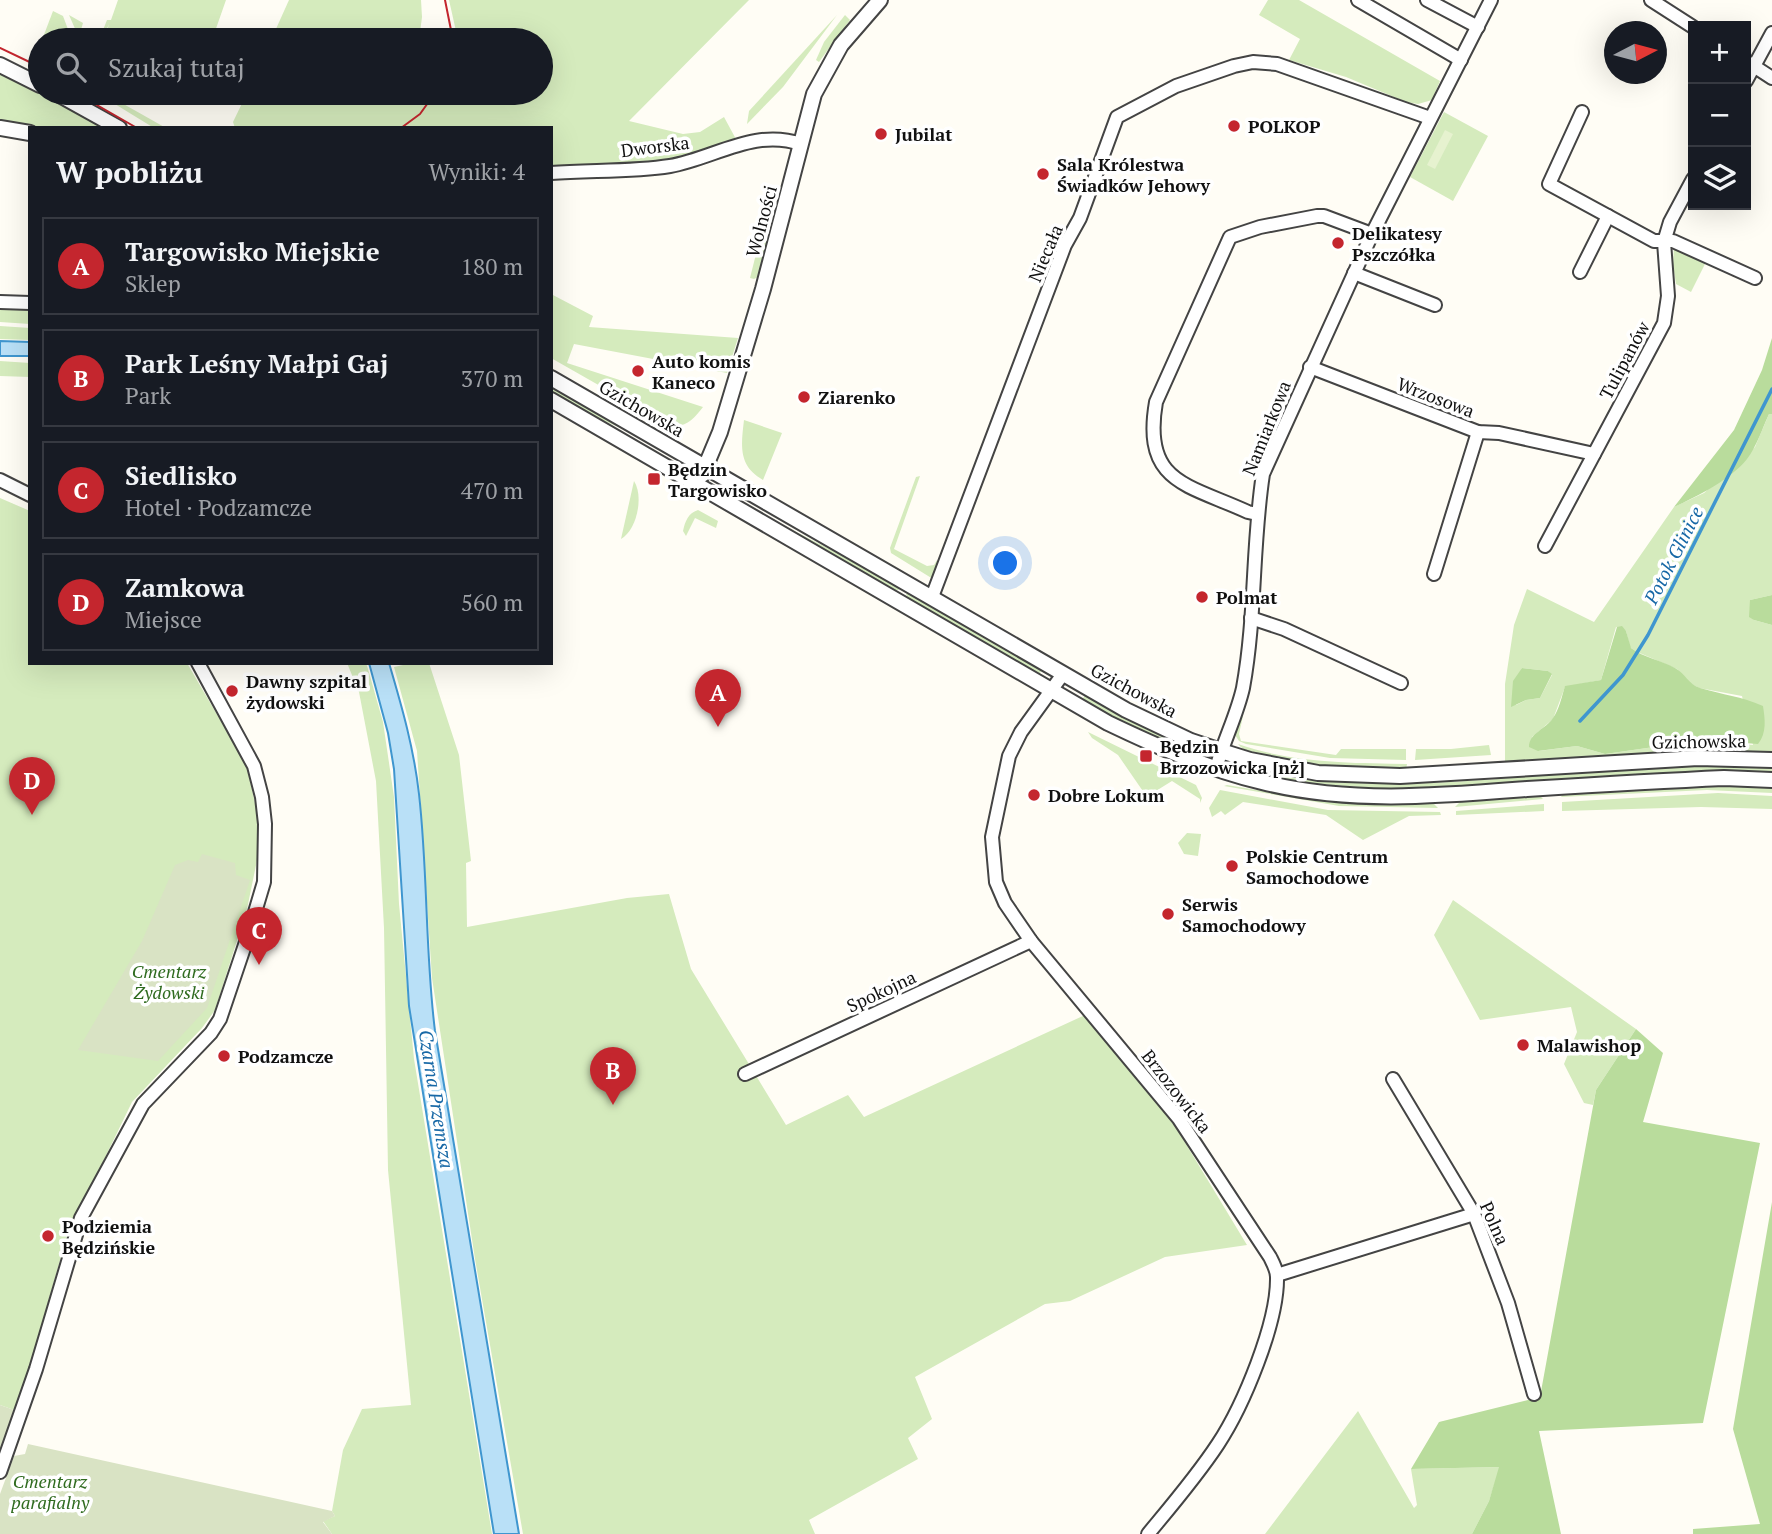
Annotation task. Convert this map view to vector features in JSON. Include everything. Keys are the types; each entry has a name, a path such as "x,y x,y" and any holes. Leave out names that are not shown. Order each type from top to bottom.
{"street":[{"name":"Wolności","path":"697,484 720,432 763,289 814,94 841,46 880,0"},
{"path":"1358,0 1461,60"},
{"path":"1427,0 1478,27"},
{"name":"Namiarkowa","path":"1216,769 1242,690 1251,618 1256,514 1263,474 1372,234 1491,0"},
{"path":"1651,0 1688,24"},
{"path":"1751,63 1772,33"},
{"name":"Niecała","path":"932,597 1065,244 1080,218 1117,117 1176,86 1253,62 1277,64 1430,118"},
{"path":"0,65 28,79"},
{"path":"1751,65 1772,78"},
{"path":"78,105 115,126"},
{"path":"1582,113 1549,184 1654,241 1673,241 1755,278"},
{"path":"0,128 28,133"},
{"name":"Dworska","path":"553,173 668,166 760,139 787,140 801,144"},
{"name":"Tulipanów","path":"1545,547 1664,323 1668,296 1664,242 1670,222 1688,188"},
{"path":"1256,514 1169,474 1154,448 1152,428 1156,402 1230,237 1261,227 1317,216 1324,216 1372,234"},
{"path":"1580,272 1608,216"},
{"path":"1354,273 1435,305"},
{"path":"0,302 28,303"},
{"name":"Wrzosowa","path":"1310,367 1478,432 1499,433 1594,454"},
{"name":"Gzichowska","path":"553,379 1063,674 1166,730 1221,751 1250,760 1318,773 1400,776 1698,758 1772,760"},
{"path":"553,401 1108,723 1216,769 1263,783 1312,791 1396,797 1724,778 1772,780"},
{"path":"1434,574 1478,432"},
{"path":"0,480 28,494"},
{"path":"1251,618 1284,629 1401,683"},
{"path":"0,1472 36,1370 82,1218 143,1104 211,1033 220,1019 264,881 266,835 258,779 199,665"},
{"name":"Brzozowicka","path":"1063,674 1021,732 1009,756 992,837 996,882 1004,903 1031,941 1179,1119 1270,1256 1277,1275"},
{"name":"Spokojna","path":"745,1074 1031,941"},
{"name":"Polna","path":"1393,1079 1474,1214 1508,1303 1534,1394"},
{"path":"1148,1534 1193,1479 1226,1430 1268,1336 1277,1275 1474,1214"}],"green space":[{"path":"118,0 226,0 216,28 108,28 109,24 107,28 104,28 107,20 111,20"},
{"path":"289,0 421,0 421,28 276,28"},
{"path":"449,0 749,0 629,121 683,134 700,132 724,117 737,141 669,163 553,168 553,126 234,126 233,122 241,105 553,105 553,28 455,28"},
{"path":"1268,0 1299,0 1440,81 1432,100 1418,104 1406,102 1346,77 1289,60 1300,39 1259,15"},
{"path":"53,11 63,16 68,28 47,28"},
{"path":"69,15 83,23 82,28 75,28"},
{"path":"837,15 783,87 747,124 749,111"},
{"path":"845,15 850,20 819,62 816,60 824,42"},
{"path":"0,74 28,86 28,105 64,105 101,126 34,126 0,120"},
{"path":"117,105 125,105 162,126 151,126"},
{"path":"1444,112 1488,136 1453,201 1410,177"},
{"path":"1445,130 1453,134 1435,169 1427,165"},
{"path":"761,234 768,238 758,277 754,279 750,278"},
{"path":"1674,246 1707,260 1691,292 1676,284"},
{"path":"553,295 593,316 589,327 738,338 727,373 574,344 567,363 703,407 688,423 678,426 667,424 553,359"},
{"path":"0,309 28,309 28,324 0,322"},
{"path":"0,326 28,328 28,340 0,339"},
{"path":"1772,338 1772,414 1769,414 1754,449 1740,467 1723,481 1674,507 1734,430 1762,370"},
{"path":"0,361 28,363 28,377 0,376"},
{"path":"553,386 640,436 597,418 553,393"},
{"path":"1769,414 1772,414 1772,595 1750,600 1754,620 1772,625 1772,754 1679,752 1505,765 1505,684 1514,625 1527,589 1594,622 1674,507 1704,493 1755,447","holes":["1616,627 1626,631 1630,647 1635,651 1677,669 1688,682 1699,688 1742,696 1753,745 1703,740 1605,754 1577,746 1539,751 1532,737 1553,719 1565,687 1601,680","1522,668 1548,671 1552,675 1540,698 1516,705"]},
{"path":"744,420 782,433 763,480 745,462 742,447"},
{"path":"920,476 894,549 927,566 934,565 937,560 939,563 933,579 891,553 890,548 916,477"},
{"path":"634,481 638,495 635,521 627,535 621,539"},
{"path":"0,498 28,510 28,665 188,665 247,766 262,836 247,909 215,1010 202,1028 132,1102 67,1236 17,1411 0,1405"},
{"path":"747,507 897,585 899,590 894,590"},
{"path":"698,510 718,521 716,528 695,518 686,536 683,531 686,521"},
{"path":"911,593 1042,670 1039,674 921,608 908,598 906,594"},
{"path":"1772,595 1772,625 1749,617 1750,600"},
{"path":"1622,626 1631,648 1675,668 1696,686 1763,706 1764,731 1758,744 1703,740 1605,754 1577,746 1538,751 1529,747 1532,738 1555,715 1565,686 1601,680 1617,627"},
{"path":"348,665 367,665 383,722 394,797 399,904 414,1059 492,1534 332,1534 323,1521 335,1516 332,1511 343,1450 362,1409 411,1405 388,1170 384,928 376,781 359,692"},
{"path":"430,665 459,755 471,861 466,863 467,927 627,898 669,894 691,969 786,1125 848,1095 864,1117 1085,1015 1169,1116 1247,1245 1165,1257 1070,1301 1045,1304 915,1377 932,1419 908,1438 918,1459 809,1520 815,1534 523,1534 475,1259 432,978 417,751 394,667"},
{"path":"1522,668 1548,671 1552,674 1540,698 1526,700 1511,707 1513,681"},
{"path":"1085,694 1183,747 1126,725 1083,699"},
{"path":"1243,716 1239,734 1241,741 1336,755 1341,749 1406,749 1406,760 1330,758 1246,744 1239,741 1235,735 1240,717"},
{"path":"1088,732 1196,785 1202,798 1200,803 1200,799 1172,781 1151,794 1153,799 1149,800 1118,755 1092,738"},
{"path":"1238,744 1300,758 1407,764 1406,770 1291,763 1249,752"},
{"path":"1489,745 1491,755 1415,760 1416,749"},
{"path":"1683,766 1772,768 1772,773 1711,770 1396,790 1294,782 1236,768 1309,780 1384,784"},
{"path":"1697,784 1772,786 1772,793 1707,790 1561,797 1563,794"},
{"path":"1224,786 1323,801 1434,804 1438,808 1339,806"},
{"path":"1220,790 1328,810 1440,812 1441,815 1409,816 1363,840 1326,815 1243,802 1225,815 1221,811 1212,817 1209,808"},
{"path":"1718,793 1772,796 1772,809 1701,807 1562,811 1562,802"},
{"path":"1538,794 1543,799 1455,807 1462,800"},
{"path":"1544,804 1544,811 1456,815 1456,811"},
{"path":"1187,833 1201,834 1198,856 1184,854 1178,843"},
{"name":"Cmentarz Żydowski","path":"202,854 235,863 236,875 250,880 207,1008 158,1061 78,1050 142,941 175,865 188,860 198,862"},
{"path":"1453,900 1636,1029 1596,1090 1593,1105 1584,1103 1564,1064 1577,1032 1571,1007 1480,1020 1434,935"},
{"path":"1636,1029 1663,1053 1643,1122 1760,1143 1703,1423 1539,1431 1561,1534 1472,1534 1489,1501 1499,1467 1411,1469 1439,1422 1540,1397 1596,1090"},
{"path":"1772,1202 1772,1534 1693,1534 1693,1529 1760,1524 1733,1429"},
{"name":"Cmentarz parafialny","path":"0,1405 17,1411 0,1454"},
{"path":"1358,1411 1414,1508 1417,1505 1411,1469 1500,1467 1489,1501 1472,1534 1265,1534"},
{"name":"Cmentarz parafialny","path":"28,1444 332,1511 335,1516 323,1522 332,1534 0,1534 0,1494 14,1456 25,1454"}],"water":[{"path":"0,341 28,342 28,356 0,356"},
{"name":"Czarna Przemsza","path":"370,665 390,665 414,761 422,824 435,1031 519,1534 494,1534 409,1006 394,769 388,733"}],"waterway":[{"name":"Potok Glinice","path":"1580,721 1623,675 1648,635 1772,389"}],"tram line":[{"path":"445,0 451,28"},
{"path":"0,48 28,61"},
{"path":"97,105 134,126"},
{"path":"404,126 420,114 426,105"}],"place":[{"name":"POLKOP","path":"1234,126"},
{"name":"Jubilat","path":"881,134"},
{"name":"Sala Królestwa Świadków Jehowy","path":"1043,174"},
{"name":"Delikatesy Pszczółka","path":"1338,243"},
{"name":"Auto komis Kaneco","path":"638,371"},
{"name":"Ziarenko","path":"804,397"},
{"name":"Będzin Targowisko","path":"654,479"},
{"name":"Polmat","path":"1202,597"},
{"name":"Dawny szpital żydowski","path":"232,691"},
{"name":"Targowisko Miejskie","path":"718,727"},
{"name":"Będzin Brzozowicka [nż]","path":"1146,756"},
{"name":"Dobre Lokum","path":"1034,795"},
{"name":"Zamkowa","path":"32,815"},
{"name":"Polskie Centrum Samochodowe","path":"1232,866"},
{"name":"Serwis Samochodowy","path":"1168,914"},
{"name":"Siedlisko","path":"259,965"},
{"name":"Malawishop","path":"1523,1045"},
{"name":"Podzamcze","path":"224,1056"},
{"name":"Park Leśny Małpi Gaj","path":"613,1105"},
{"name":"Podziemia Będzińskie","path":"48,1236"}]}
